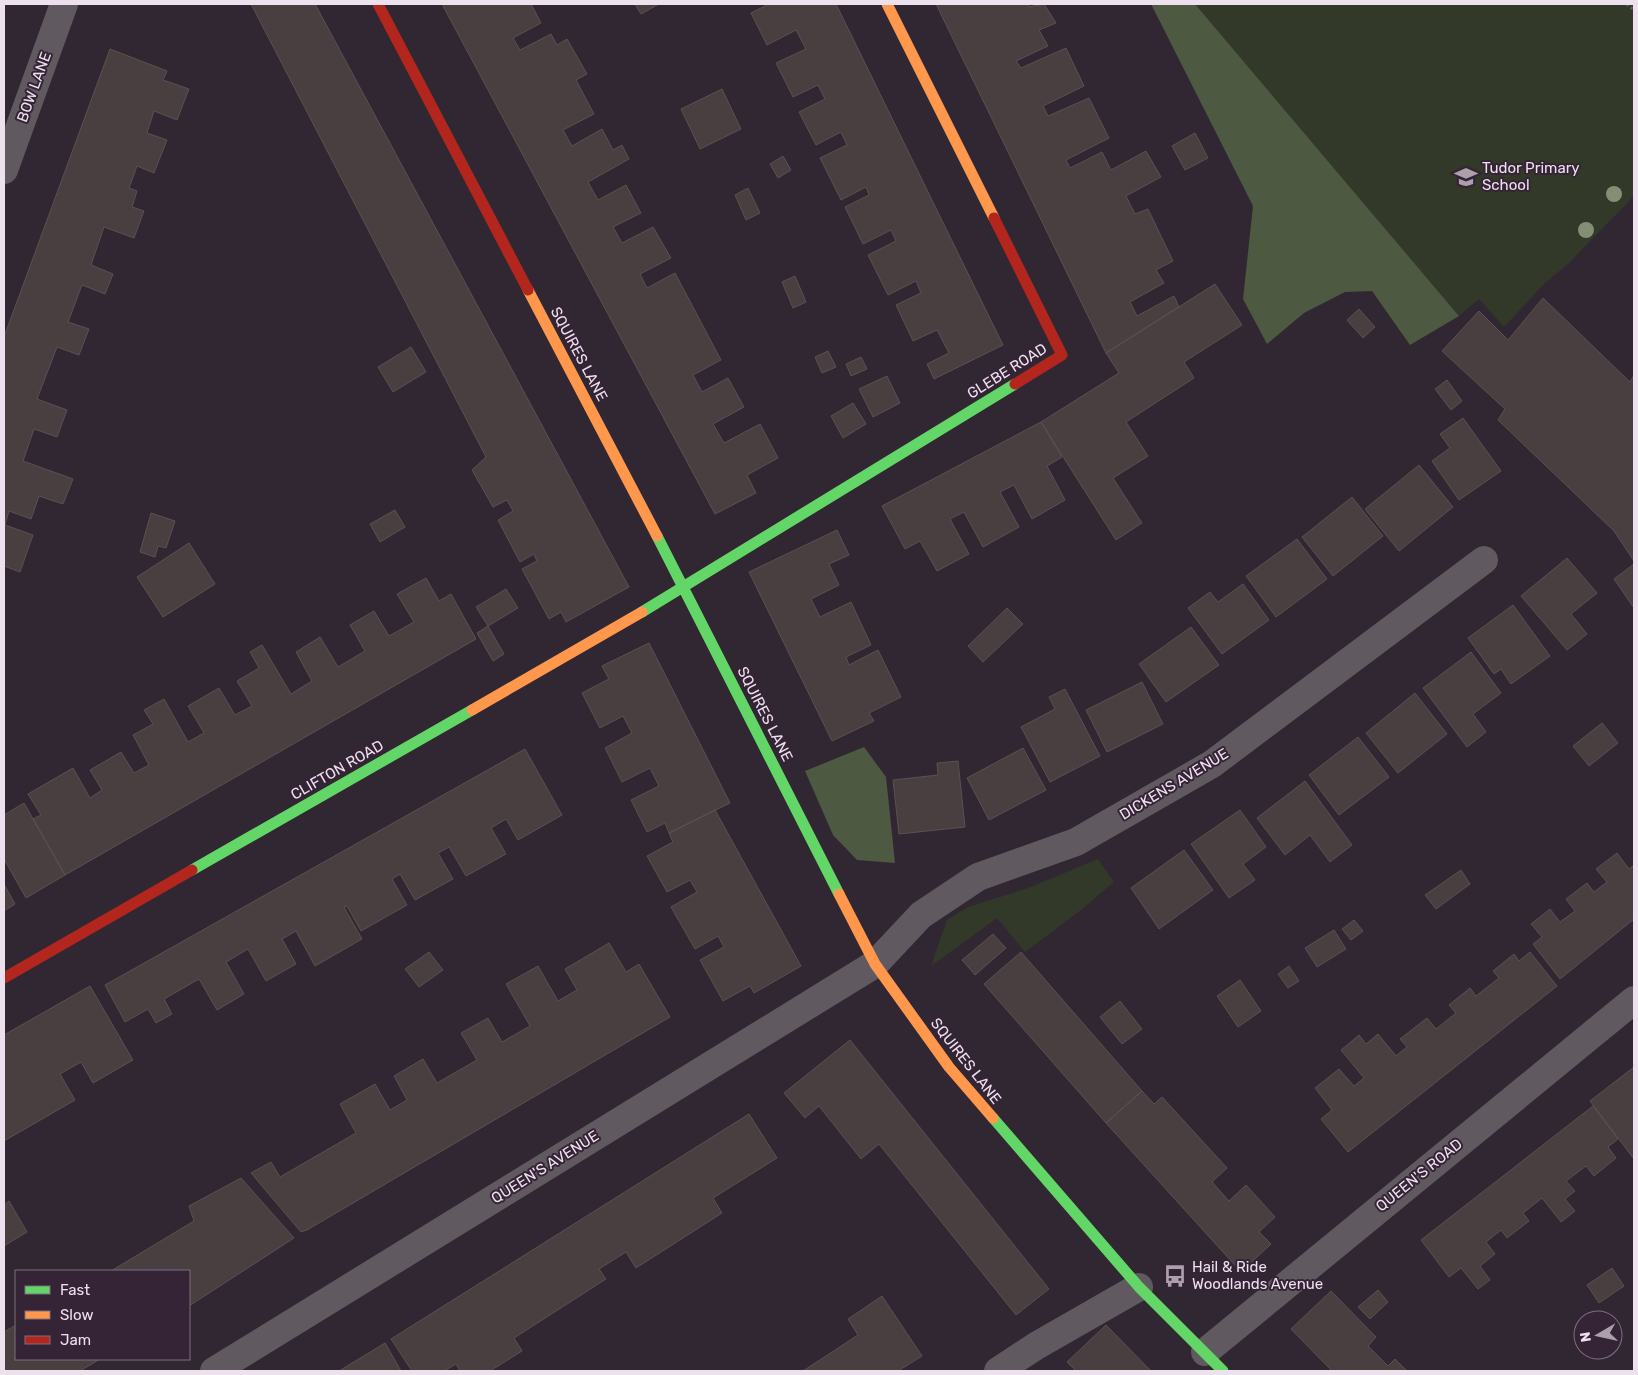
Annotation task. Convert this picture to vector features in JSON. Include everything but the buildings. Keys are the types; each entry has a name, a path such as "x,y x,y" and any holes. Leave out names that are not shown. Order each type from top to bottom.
{"street":[{"name":"BOW LANE","path":"4,170 64,4"},
{"name":"SQUIRES LANE","path":"378,4 684,588 875,964 949,1067 1139,1286 1223,1371"},
{"name":"GLEBE ROAD","path":"684,588 1062,355 887,4"},
{"name":"DICKENS AVENUE","path":"875,964 921,915 978,878 1076,842 1212,764 1484,560"},
{"name":"CLIFTON ROAD","path":"4,978 684,588"},
{"name":"QUEEN'S AVENUE","path":"214,1371 875,964"},
{"name":"QUEEN'S ROAD","path":"1205,1352 1634,1000"},
{"path":"998,1371 1036,1346 1139,1286"}],"path":[{"path":"1627,4 1634,10"}],"green space":[{"path":"1151,4 1195,4 1459,316 1410,345 1372,291 1345,292 1304,313 1267,344 1243,299 1253,206"},
{"path":"1195,4 1634,4 1634,196 1570,262 1543,285 1504,327 1479,299 1459,316"},
{"path":"864,747 886,777 895,863 857,860 833,835 805,771"},
{"path":"1098,859 1114,882 1081,910 1025,952 997,918 931,966 947,920 968,907 1031,887"}],"traffic: fast":[{"path":"642,612 1015,384"},
{"path":"657,536 839,894"},
{"path":"192,870 472,710"},
{"path":"993,1118 1139,1287 1223,1371"}],"traffic: slow":[{"path":"887,4 994,218"},
{"path":"528,290 657,536"},
{"path":"472,710 642,612"},
{"path":"839,894 875,964 949,1067 993,1118"}],"traffic: jam":[{"path":"378,4 528,290"},
{"path":"994,218 1062,355 1015,384"},
{"path":"4,978 192,870"}],"place":[{"name":"Tudor Primary School","path":"1466,177"},
{"name":"Hail & Ride Woodlands Avenue","path":"1175,1276"}]}
